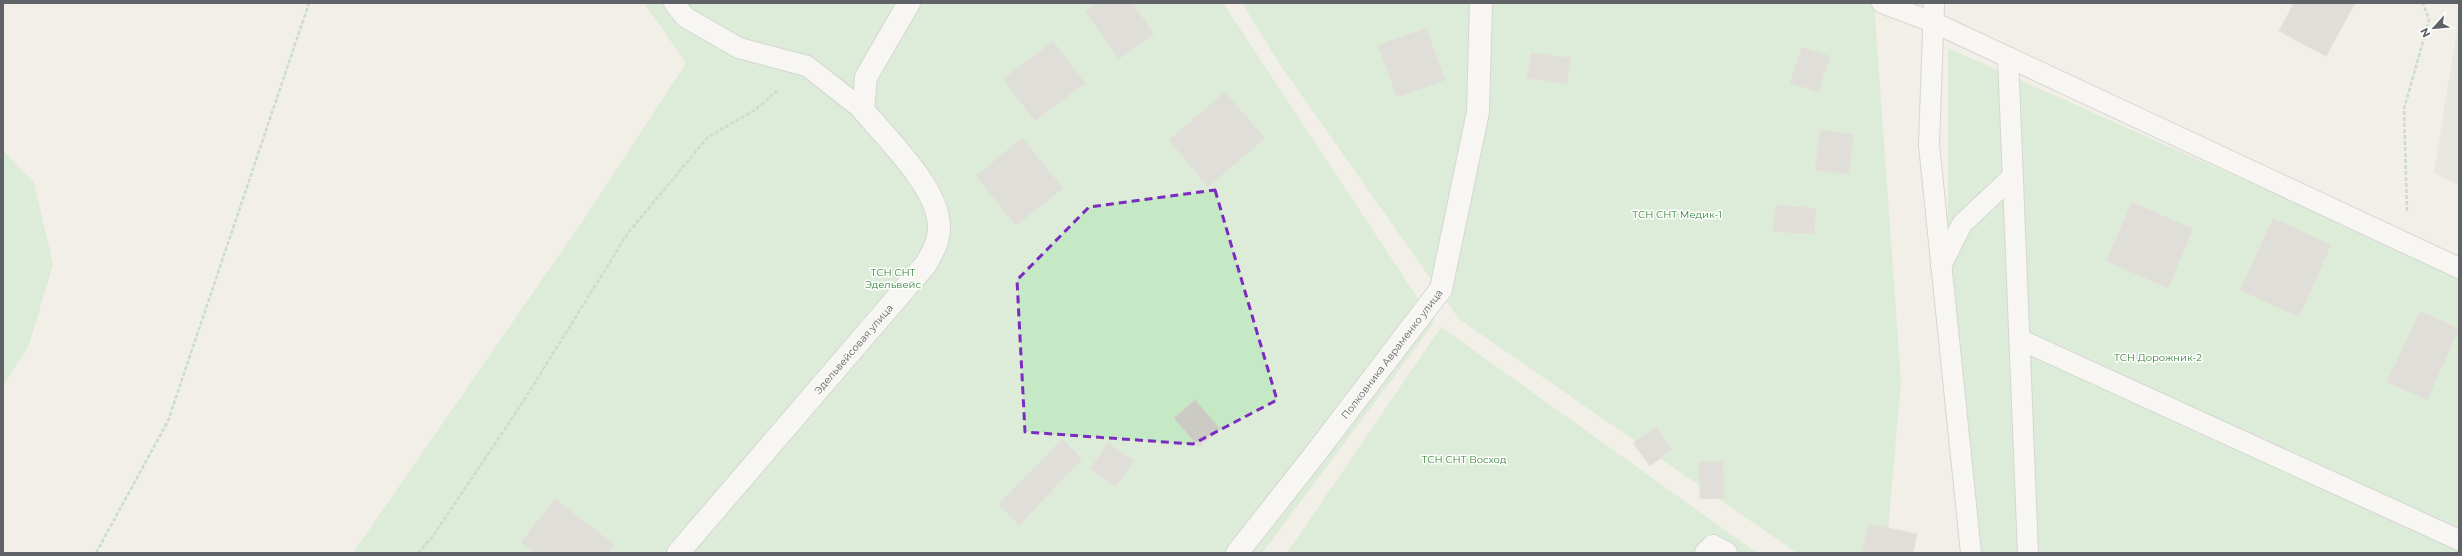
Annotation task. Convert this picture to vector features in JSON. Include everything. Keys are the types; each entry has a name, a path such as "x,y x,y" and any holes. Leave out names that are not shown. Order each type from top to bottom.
{"street":[{"path":"863,110 866,77 909,3"},
{"name":"Полковника Авраменко улица","path":"1236,553 1312,458 1440,289 1478,112 1481,3"},
{"name":"Эдельвейсовая улица","path":"678,553 926,264 936,247 939,227 936,207 928,189 863,110"},
{"path":"1706,553 1713,546 1726,553"}],"lane":[{"path":"674,3 685,17 739,48 807,66 863,110"},
{"path":"1882,3 1935,23 2459,268"},
{"path":"1934,3 1935,23 1929,145 1971,553"},
{"path":"2008,57 2021,340 2028,553"},
{"path":"1941,266 1962,224 2013,176"},
{"path":"2021,340 2416,518 2459,540"}],"path":[{"path":"96,553 168,421 309,3"},
{"path":"2408,244 2404,109 2429,20 2423,3"},
{"path":"418,553 434,536 519,408 628,233 708,137 755,110 807,66"}],"highlighted area":[{"path":"1215,190 1277,400 1193,444 1025,432 1017,280 1089,207"}],"shaded area":[{"path":"2459,17 2459,185 2434,173"}],"green space":[{"name":"ТСН СНТ Эдельвейс","path":"644,3 1223,3 1434,323 1262,553 353,553 586,216 686,63"},
{"name":"ТСН СНТ Медик-1","path":"1242,3 1874,3 1901,382 1886,553 1797,553 1459,319 1281,66"},
{"name":"ТСН Дорожник-2","path":"1948,48 2459,276 2459,553 1975,553 1963,386 1948,232"},
{"path":"3,150 34,183 53,264 29,345 3,386"},
{"name":"ТСН СНТ Восход","path":"1441,327 1757,553 1287,553"}],"building":[{"path":"1096,3 1132,3 1154,34 1119,59 1085,11"},
{"path":"2294,3 2355,3 2326,56 2279,31"},
{"path":"1426,28 1445,80 1397,97 1378,45"},
{"path":"1053,41 1085,83 1035,121 1003,79"},
{"path":"1802,47 1830,56 1818,92 1790,83"},
{"path":"1531,53 1571,58 1567,84 1527,78"},
{"path":"1225,92 1265,138 1208,187 1169,140"},
{"path":"1820,130 1853,134 1849,174 1815,170"},
{"path":"1022,138 1063,188 1016,226 976,176"},
{"path":"2132,202 2193,229 2168,288 2106,261"},
{"path":"1775,205 1816,208 1814,234 1773,232"},
{"path":"2273,218 2331,245 2299,317 2240,290"},
{"path":"2420,311 2459,329 2427,400 2387,382"},
{"path":"1195,400 1220,429 1199,447 1174,418"},
{"path":"1656,427 1672,449 1650,466 1633,443"},
{"path":"1062,439 1082,459 1019,525 998,505"},
{"path":"1108,443 1134,461 1115,487 1090,469"},
{"path":"1699,462 1723,462 1724,498 1700,499"},
{"path":"555,499 615,545 608,553 535,553 521,542"},
{"path":"1868,524 1917,534 1913,553 1862,553"}]}
